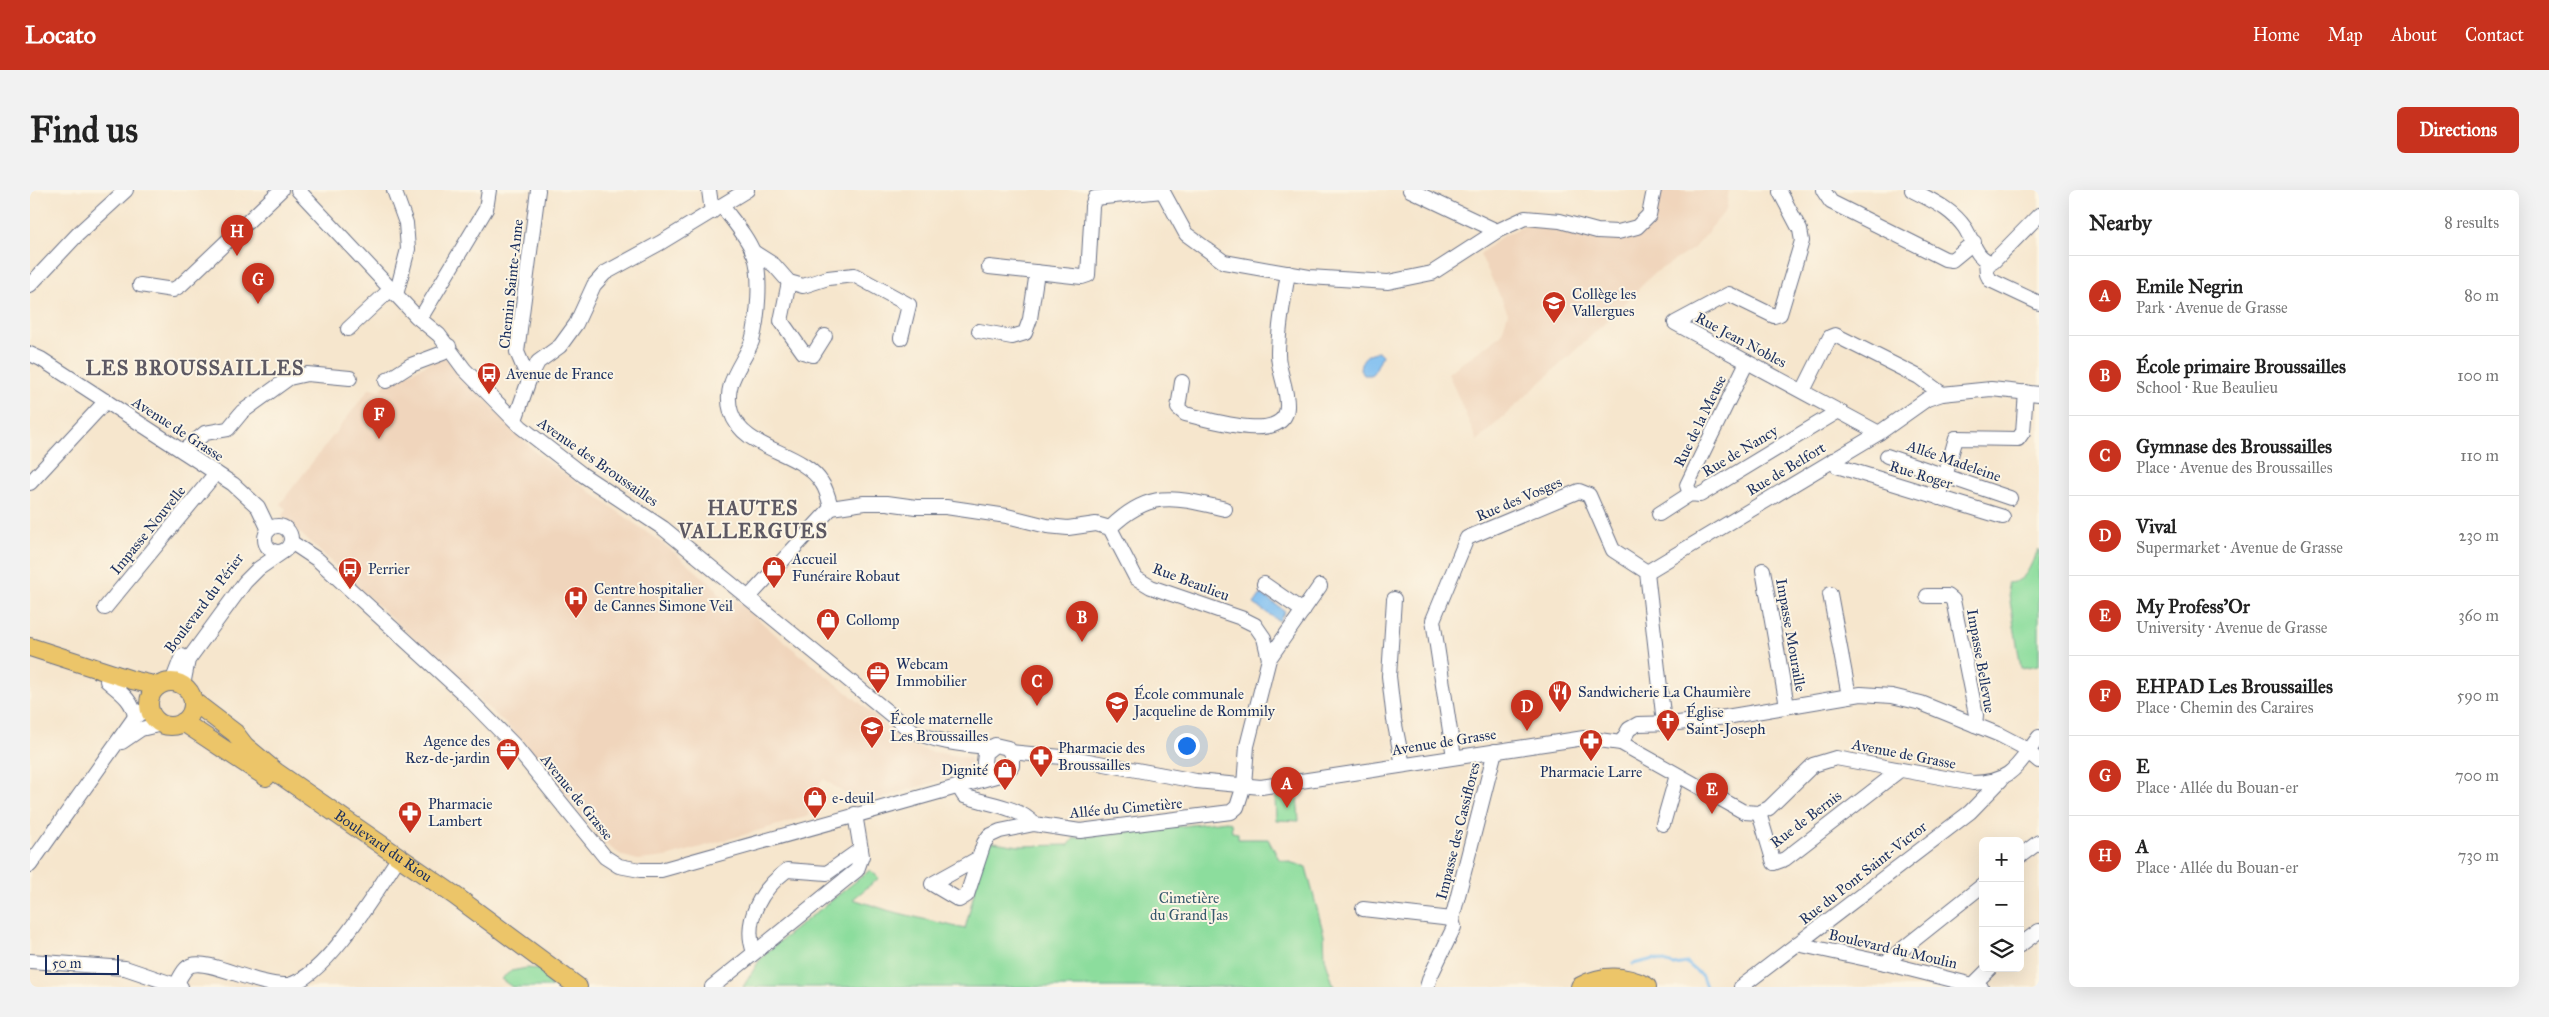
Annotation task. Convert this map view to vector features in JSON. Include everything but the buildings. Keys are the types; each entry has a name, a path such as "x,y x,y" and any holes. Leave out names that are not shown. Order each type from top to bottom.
{"highway":[{"path":"1580,987 1610,978 1632,981 1646,987"}],"main road":[{"path":"30,647 163,692"},
{"path":"30,657 60,663 107,681 163,692 191,695 193,701 191,713 183,722 176,725 162,724 154,717 163,692"},
{"name":"Boulevard du Riou","path":"193,701 231,728 252,752 276,772 454,895 578,987"},
{"name":"Boulevard du Riou","path":"183,722 395,863 543,967 564,987"}],"street":[{"path":"30,285 78,234 126,190"},
{"path":"140,285 173,290 281,190"},
{"name":"Avenue des Broussailles","path":"298,190 393,292 449,346 464,369 515,420 566,463 664,528 906,728 937,739 968,745 987,757"},
{"path":"348,329 393,292 408,248 406,223 394,190"},
{"path":"420,319 486,209 489,190"},
{"name":"Chemin Sainte-Anne","path":"529,380 517,352 538,190"},
{"path":"709,190 717,209 752,251 774,265 789,282 804,286 828,278 854,275 909,305 901,338"},
{"path":"515,420 529,380 538,362 560,346 576,324 594,285 605,273 748,190"},
{"path":"989,267 1082,277 1088,275 1094,198 1162,190 1186,234 1224,262 1351,281 1388,282 1432,273 1452,262 1497,231 1525,218 1538,218 1597,231 1618,232 1637,227 1649,215 1654,190"},
{"path":"1410,190 1497,231"},
{"path":"1822,190 1831,202 1945,259 1952,260 1974,242"},
{"path":"1912,190 1953,213"},
{"path":"1929,190 1949,205 1974,242 1981,257 1986,261 1993,262 2039,216"},
{"name":"Rue Jean Nobles","path":"1781,191 1800,230 1802,241 1780,314 1774,316 1729,294 1675,323 1879,433"},
{"path":"752,251 759,273 752,340 734,373 728,394 730,410 736,424 751,437 811,471 823,483 831,508"},
{"path":"1986,261 1990,280 2039,303"},
{"path":"979,331 1012,337 1025,333 1030,319 1037,272"},
{"path":"1182,382 1178,408 1185,414 1261,429 1281,422 1285,417 1288,406 1278,354 1288,273"},
{"path":"789,282 781,321 803,352 813,355 825,336"},
{"path":"1803,391 1830,337 1836,335 1919,377 1942,394"},
{"path":"386,381 411,365 443,353 449,346"},
{"name":"Avenue de Grasse","path":"30,354 216,472 254,502 268,530"},
{"name":"Rue de la Meuse","path":"1690,494 1687,485 1747,362"},
{"path":"183,451 205,433 228,428 242,412 289,378 307,374 350,378"},
{"name":"Rue de Belfort","path":"1647,572 1879,433 1927,399 1942,394 1991,389 2033,393"},
{"path":"1939,498 1956,438 2015,440 2022,437 2033,393"},
{"path":"30,483 106,401"},
{"name":"Rue de Nancy","path":"1659,514 1690,494 1700,495 1837,412"},
{"name":"Allée Madeleine","path":"1887,456 2010,498"},
{"name":"Rue Roger","path":"1832,460 1837,466 2003,517"},
{"name":"Impasse Nouvelle","path":"105,608 216,472"},
{"name":"Rue des Vosges","path":"1454,757 1432,620 1467,538 1579,491 1585,492 1590,495 1613,550 1647,572"},
{"path":"749,597 831,508 864,502 887,503 916,508 946,507 1007,516 1047,526 1068,528 1096,524 1110,528 1122,516 1148,502 1172,498 1225,510"},
{"name":"Avenue de Grasse","path":"288,547 290,534 284,528 276,526 268,530 265,537 268,549 276,552 288,547 318,560 463,693 514,745 598,850 619,866 640,870 661,870 963,785 1052,756 1072,758 1155,775 1261,787 1584,738 1604,739 1621,743 1744,812 1758,813 1769,808 1803,774 1823,760 1836,758 1850,759 1973,783 2001,780"},
{"name":"Rue Beaulieu","path":"1110,528 1136,578 1150,587 1242,618 1255,626 1264,638 1269,659"},
{"name":"Boulevard du Périer","path":"163,692 245,582 258,568 288,547"},
{"name":"Boulevard du Périer","path":"163,692 182,656 252,563 268,549"},
{"name":"Impasse Mouraille","path":"1763,570 1787,706"},
{"path":"1647,572 1664,723"},
{"path":"1264,584 1303,611"},
{"path":"1244,785 1247,746 1269,659 1320,586"},
{"path":"1830,594 1849,696"},
{"name":"Impasse Bellevue","path":"1927,596 1948,596 1953,600 1976,715 1975,725"},
{"path":"1394,599 1389,676 1403,765"},
{"path":"107,681 134,707 135,717"},
{"path":"30,865 118,745 135,717 163,692"},
{"path":"1621,743 1634,726 1726,717 1849,696 1877,694 1912,700 2000,735 2034,757"},
{"path":"118,745 141,729 162,724"},
{"path":"2001,780 2034,757 2039,737"},
{"path":"1004,746 1010,752 1013,761 1005,772 992,773 987,757 1004,746"},
{"name":"Impasse des Cassiflores","path":"1427,987 1454,927 1452,919 1495,751"},
{"path":"1010,752 1052,756"},
{"name":"Avenue de Grasse","path":"963,785 987,757"},
{"name":"Rue de Bernis","path":"1758,813 1774,862 1785,860 1826,826 1900,770"},
{"path":"1663,824 1677,775"},
{"name":"Rue du Pont Saint-Victor","path":"1741,987 1970,812 2001,780"},
{"path":"963,785 964,796 1012,810 1026,816 1034,824"},
{"name":"Allée du Cimetière","path":"979,858 988,836 1000,831 1034,824 1080,831 1231,812 1236,807 1244,785"},
{"path":"712,987 857,870 862,856 855,814"},
{"path":"2024,853 2039,842"},
{"path":"754,952 750,941 749,929 755,906 781,875 788,870 827,873 861,849"},
{"path":"30,962 125,968 178,986 185,969 192,964 204,965 260,984 279,986 305,983 339,946 395,863"},
{"path":"1886,963 1979,888"},
{"name":"Impasse des Cassiflores","path":"1363,909 1452,919"},
{"path":"2024,942 2039,931"},
{"name":"Boulevard du Moulin","path":"1797,944 1886,963 1977,986"},
{"path":"1977,986 1987,972"}],"shaded area":[{"name":"Collège les Vallergues","path":"1660,190 1729,190 1726,210 1693,249 1653,274 1616,313 1477,441 1448,373 1501,335 1508,313 1480,254 1501,237 1524,226 1545,224 1590,238 1630,237 1651,223"},
{"name":"Centre hospitalier de Cannes Simone Veil","path":"444,356 536,453 670,549 717,589 717,593 729,603 737,600 777,636 903,740 902,742 928,751 970,758 972,771 860,804 824,779 805,799 809,816 666,857 638,860 623,856 602,842 538,757 514,732 282,516 286,509 280,504 370,388 380,390 386,384"}],"green space":[{"path":"2039,549 2039,665 2021,668 2007,583 2014,582 2024,576"},
{"path":"1297,795 1299,821 1276,820 1275,797"},
{"name":"Cimetière du Grand Jas","path":"1227,821 1231,823 1232,832 1238,833 1238,839 1268,839 1279,859 1306,867 1324,935 1325,958 1334,987 743,987 759,961 770,949 870,870 879,878 853,899 890,911 965,929 987,841 1019,846 1069,845 1074,838"},
{"path":"527,968 539,969 552,987 512,987 501,979 511,971"}],"water":[{"path":"1379,352 1382,355 1374,371 1371,375 1364,375 1360,369 1364,359 1369,354"},
{"path":"1261,594 1285,611 1279,621 1254,604"}],"waterway":[{"path":"1633,964 1654,959 1674,965 1687,963 1702,976 1706,987"}],"place":[{"name":"A","path":"237,256"},
{"name":"E","path":"258,304"},
{"name":"Collège les Vallergues","path":"1554,324"},
{"name":"Avenue de France","path":"489,395"},
{"name":"EHPAD Les Broussailles","path":"379,439"},
{"name":"Accueil Funéraire Robaut","path":"774,589"},
{"name":"Perrier","path":"350,590"},
{"name":"Centre hospitalier de Cannes Simone Veil","path":"576,619"},
{"name":"Collomp","path":"828,641"},
{"name":"École primaire Broussailles","path":"1082,642"},
{"name":"Webcam Immobilier","path":"878,694"},
{"name":"Gymnase des Broussailles","path":"1037,706"},
{"name":"Sandwicherie La Chaumière","path":"1560,713"},
{"name":"École communale Jacqueline de Rommily","path":"1117,724"},
{"name":"Vival","path":"1527,731"},
{"name":"Église Saint-Joseph","path":"1668,742"},
{"name":"École maternelle Les Broussailles","path":"872,749"},
{"name":"Pharmacie Larre","path":"1591,762"},
{"name":"Agence des Rez-de-jardin","path":"508,771"},
{"name":"Pharmacie des Broussailles","path":"1041,778"},
{"name":"Dignité","path":"1005,791"},
{"name":"Emile Negrin","path":"1287,808"},
{"name":"My Profess'Or","path":"1712,814"},
{"name":"e-deuil","path":"815,819"},
{"name":"Pharmacie Lambert","path":"410,834"}],"district":[{"name":"LES BROUSSAILLES","path":"195,368"},
{"name":"HAUTES VALLERGUES","path":"753,520"}]}
